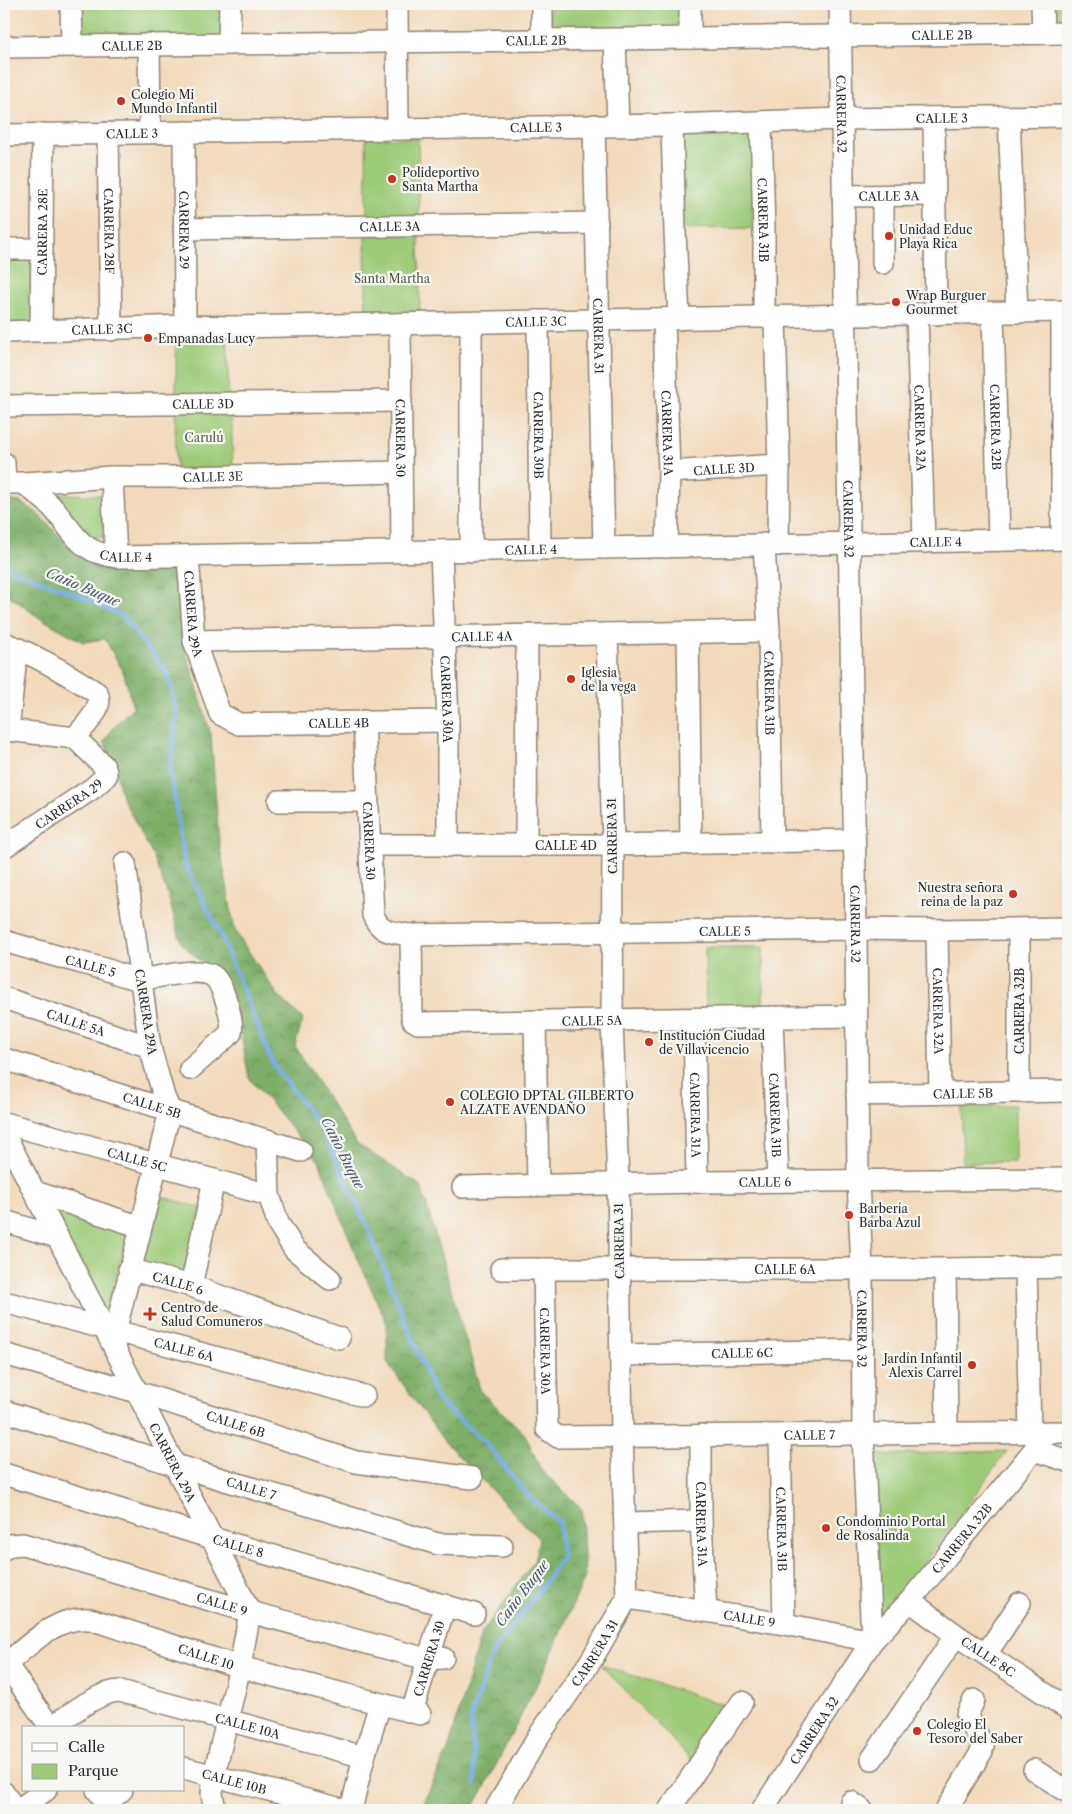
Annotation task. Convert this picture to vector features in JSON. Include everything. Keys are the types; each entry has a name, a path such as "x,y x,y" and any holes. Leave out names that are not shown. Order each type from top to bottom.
{"street":[{"path":"71,4 72,46"},
{"path":"230,4 230,44"},
{"path":"397,4 398,129"},
{"path":"542,4 542,40"},
{"path":"690,4 690,38"},
{"name":"CARRERA 32","path":"762,1810 872,1640 863,1434 862,1269 858,1181 856,929 840,4"},
{"path":"1042,4 1043,33"},
{"name":"CALLE 2B","path":"4,47 1068,33"},
{"path":"615,39 618,125"},
{"path":"149,44 150,132"},
{"name":"CALLE 3","path":"4,134 594,126 841,119 1068,116"},
{"path":"1009,117 1016,312"},
{"name":"CARRERA 32A","path":"924,542 926,314 935,195 934,118"},
{"name":"CARRERA 31B","path":"761,122 764,230 779,465 771,544 769,631 772,842"},
{"name":"CARRERA 31A","path":"667,547 674,232 672,124"},
{"name":"CARRERA 31","path":"594,126 604,548"},
{"name":"CARRERA 29","path":"184,132 185,326"},
{"name":"CARRERA 28F","path":"108,133 111,330"},
{"name":"CARRERA 28E","path":"40,331 43,134"},
{"name":"CALLE 3A","path":"843,196 935,195"},
{"path":"882,196 883,263"},
{"name":"CALLE 3A","path":"184,229 597,223"},
{"path":"4,249 42,249"},
{"path":"1065,311 1065,539"},
{"name":"CALLE 3C","path":"4,332 111,330 185,326 471,323 1065,311"},
{"name":"CARRERA 32B","path":"993,313 999,540"},
{"name":"CARRERA 30B","path":"538,321 540,549"},
{"path":"471,323 471,551"},
{"name":"CARRERA 30","path":"400,324 402,552"},
{"name":"CALLE 3D","path":"4,406 401,401"},
{"name":"CALLE 3D","path":"669,472 779,465"},
{"name":"CALLE 3E","path":"9,478 193,477 401,472"},
{"path":"112,477 116,557"},
{"name":"CALLE 4","path":"9,478 50,505 82,545 99,554 116,557 1065,539"},
{"name":"CARRERA 30A","path":"441,551 448,720 448,846"},
{"name":"CARRERA 29A","path":"188,556 194,641 220,714 229,720"},
{"name":"CALLE 4A","path":"194,641 769,631"},
{"path":"688,633 691,844"},
{"name":"CARRERA 31","path":"495,1810 540,1734 592,1659 627,1598 618,1183 612,1020 613,845 607,634"},
{"path":"526,636 526,846"},
{"path":"10,645 97,693 100,699 99,706 75,738 6,731 10,645"},
{"name":"CALLE 4B","path":"229,720 239,724 448,720"},
{"name":"CARRERA 30","path":"364,721 373,914 381,928"},
{"name":"CARRERA 29","path":"4,847 93,788 106,776 106,768 75,738"},
{"path":"279,801 367,801"},
{"name":"CALLE 4D","path":"370,845 526,846 854,840"},
{"name":"CARRERA 29A","path":"125,863 139,979 150,1046 164,1097 170,1111"},
{"name":"CALLE 5","path":"381,928 389,932 412,935 1068,928"},
{"name":"CARRERA 32A","path":"936,930 940,1093"},
{"name":"CARRERA 32B","path":"1019,930 1019,1092"},
{"name":"CALLE 5A","path":"412,935 413,1020 418,1023 856,1016"},
{"name":"CALLE 5","path":"4,942 139,979 203,972 214,976 219,982 233,1027 231,1033 225,1039 190,1069"},
{"name":"CALLE 5A","path":"4,998 150,1046"},
{"name":"CARRERA 31B","path":"772,1017 778,1181"},
{"name":"CARRERA 31A","path":"694,1019 697,1182"},
{"path":"536,1021 538,1185"},
{"name":"CALLE 5B","path":"4,1059 301,1151"},
{"name":"CALLE 5B","path":"858,1095 1068,1091"},
{"path":"110,1331 158,1165 170,1111"},
{"name":"CALLE 5C","path":"4,1123 269,1195"},
{"path":"267,1140 269,1195 278,1223 294,1249 330,1280"},
{"name":"CARRERA 29A","path":"6,1142 110,1331 137,1392 250,1612"},
{"name":"CALLE 6","path":"463,1187 618,1183 1068,1179"},
{"path":"191,1286 214,1180"},
{"path":"34,1192 141,1227"},
{"path":"4,1221 57,1237"},
{"path":"1026,1267 1037,1438 1068,1461"},
{"name":"CALLE 6A","path":"501,1269 944,1269 1068,1267"},
{"name":"CARRERA 30A","path":"544,1268 547,1429 551,1433"},
{"path":"944,1269 947,1433"},
{"name":"CALLE 6","path":"129,1270 191,1286 339,1338"},
{"name":"CALLE 6A","path":"4,1302 364,1396"},
{"name":"CALLE 6C","path":"622,1355 863,1350"},
{"name":"CALLE 6B","path":"4,1354 137,1392 356,1462 472,1478"},
{"name":"CALLE 7","path":"4,1411 174,1465 438,1544 502,1546"},
{"name":"CALLE 7","path":"551,1433 558,1437 947,1433 1037,1438 1068,1432"},
{"name":"CARRERA 31A","path":"701,1435 701,1521 706,1611"},
{"name":"CARRERA 31B","path":"780,1435 784,1624"},
{"name":"CARRERA 32B","path":"872,1640 910,1601 1037,1438"},
{"name":"CALLE 8","path":"4,1474 212,1538 474,1614"},
{"path":"625,1523 701,1521"},
{"name":"CALLE 9","path":"4,1549 10,1545 23,1544 250,1612 435,1659"},
{"name":"CALLE 9","path":"627,1598 872,1640"},
{"name":"CALLE 8C","path":"910,1601 956,1635 1068,1710"},
{"path":"986,1654 1020,1603"},
{"name":"CARRERA 30","path":"416,1713 435,1659 445,1605"},
{"path":"215,1810 212,1794 214,1775 240,1667 250,1612"},
{"name":"CALLE 10","path":"5,1663 53,1627 64,1621 78,1618 105,1623 240,1667 416,1713"},
{"path":"872,1759 956,1635"},
{"path":"5,1663 50,1726"},
{"name":"CALLE 10A","path":"54,1726 101,1696 113,1691 364,1757"},
{"path":"952,1808 982,1751 983,1746 967,1715 974,1700"},
{"path":"669,1810 742,1702"},
{"path":"351,1810 380,1704"},
{"name":"CALLE 10B","path":"185,1768 345,1810"},
{"path":"1034,1770 1068,1792"},
{"path":"4,1793 17,1810 43,1792"}],"green space":[{"path":"79,4 228,4 229,46 81,48"},
{"path":"550,4 683,4 684,37 549,41"},
{"path":"1047,4 1068,4 1068,28 1047,29"},
{"path":"758,133 763,228 675,229 675,134"},
{"name":"Polideportivo Santa Martha","path":"366,138 418,138 419,220 367,221"},
{"name":"Santa Martha","path":"365,235 419,235 420,320 366,321"},
{"path":"4,260 33,260 34,323 4,323"},
{"name":"Carulú","path":"227,336 229,398 176,398 176,338"},
{"name":"Carulú","path":"175,406 231,406 233,469 176,469"},
{"path":"57,494 101,495 103,538 85,537 68,517"},
{"path":"4,501 19,502 30,508 77,555 98,567 129,571 182,570 187,654 211,735 219,842 235,931 277,994 303,1019 295,1046 356,1143 421,1186 481,1392 525,1434 541,1470 582,1509 585,1577 547,1664 472,1810 420,1810 448,1750 481,1634 534,1561 539,1539 444,1441 387,1362 387,1324 354,1250 319,1161 249,1078 238,1018 224,978 200,961 181,943 168,895 152,854 122,797 115,767 104,742 113,728 133,707 123,671 105,639 83,642 38,617 4,592"},
{"path":"705,947 763,947 763,1010 706,1010"},
{"path":"1015,1105 1015,1162 963,1163 961,1107"},
{"path":"156,1195 202,1208 184,1275 138,1262"},
{"path":"49,1207 129,1232 104,1315"},
{"path":"1007,1451 879,1624 872,1455"},
{"path":"601,1665 724,1705 692,1761"}],"waterway":[{"name":"Caño Buque","path":"4,566 80,596 122,616 168,674 177,712 170,770 185,865 219,931 273,1064 321,1128 367,1226 437,1400 487,1444 526,1494 559,1522 562,1558 494,1650 471,1716 475,1784"}],"place":[{"name":"Colegio Mi Mundo Infantil","path":"121,101"},
{"name":"Polideportivo Santa Martha","path":"392,179"},
{"name":"Unidad Educ Playa Rica","path":"889,236"},
{"name":"Wrap Burguer Gourmet","path":"896,302"},
{"name":"Empanadas Lucy","path":"148,338"},
{"name":"Iglesia de la vega","path":"571,679"},
{"name":"Nuestra señora reina de la paz","path":"1013,894"},
{"name":"Institución Ciudad de Villavicencio","path":"649,1042"},
{"name":"COLEGIO DPTAL GILBERTO ALZATE AVENDAÑO","path":"450,1102"},
{"name":"Barbería Barba Azul","path":"849,1215"},
{"name":"Centro de Salud Comuneros","path":"150,1314"},
{"name":"Jardín Infantil Alexis Carrel","path":"972,1365"},
{"name":"Condominio Portal de Rosalinda","path":"826,1528"},
{"name":"Colegio El Tesoro del Saber","path":"917,1731"}]}
